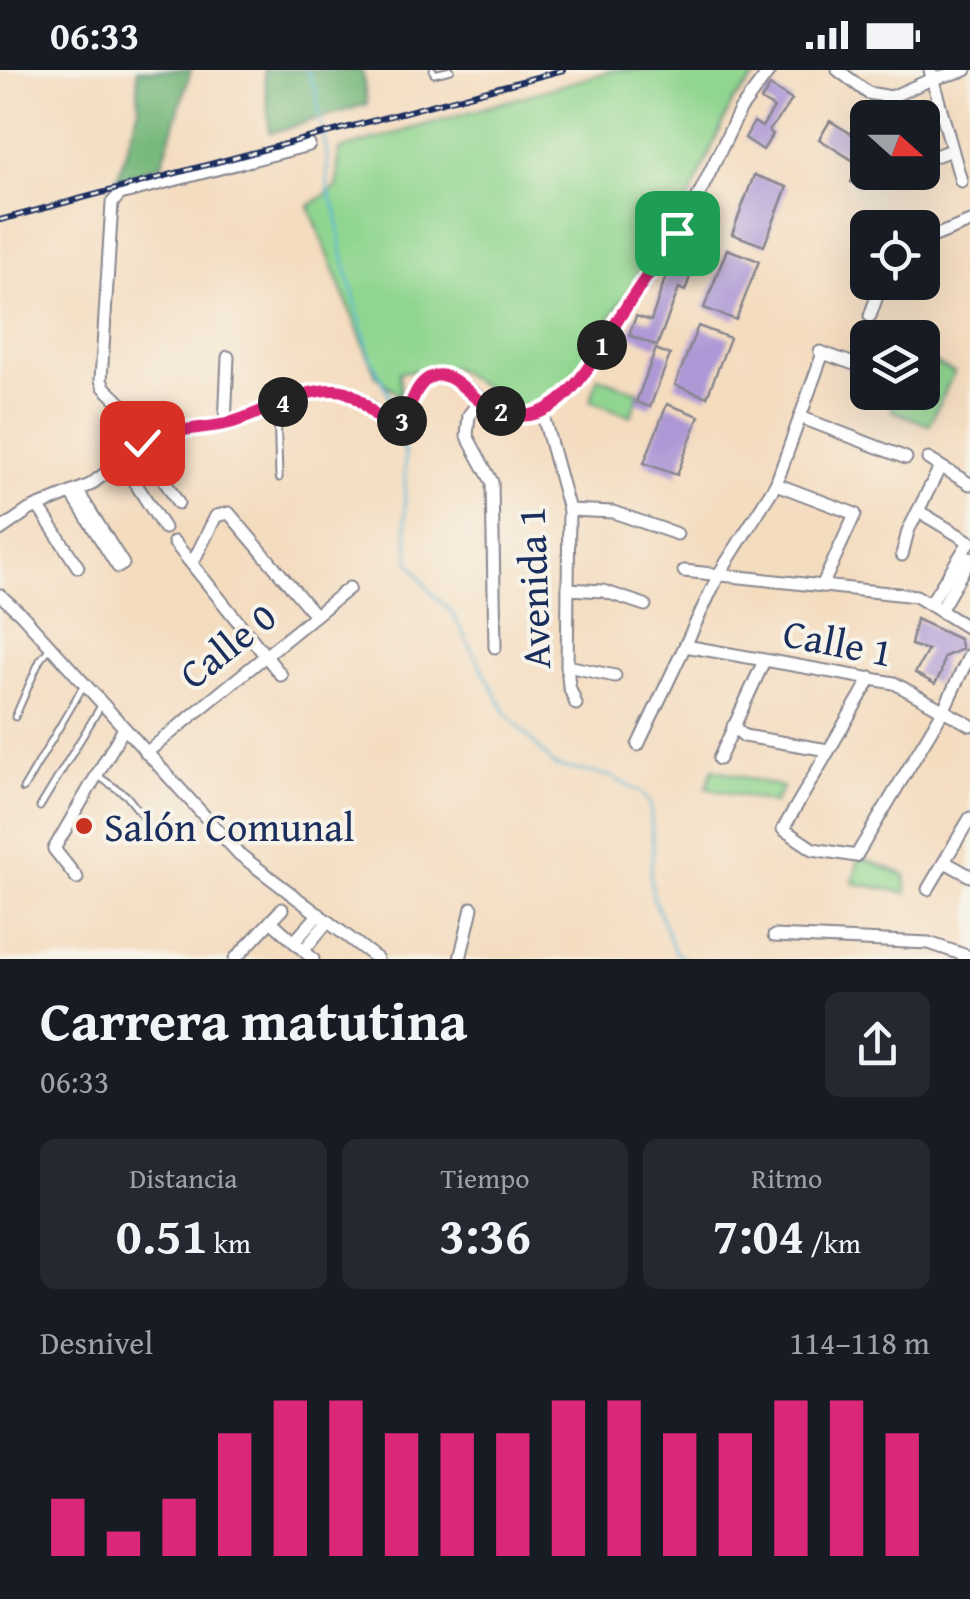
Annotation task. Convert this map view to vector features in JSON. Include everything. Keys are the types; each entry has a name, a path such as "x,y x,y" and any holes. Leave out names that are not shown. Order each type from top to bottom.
{"street":[{"path":"0,530 38,506 75,493 154,436 226,424 318,392 337,390 358,398 393,426 404,419 428,379 440,376 463,385 480,401 517,416 542,412 577,385 694,207 740,110 770,70"},
{"path":"838,70 868,93 879,96 904,94 931,75 966,70"},
{"path":"931,75 962,180"},
{"path":"154,436 101,380 112,203 120,194 308,145"},
{"path":"940,154 951,150"},
{"path":"940,234 970,222"},
{"path":"870,316 876,300"},
{"path":"638,745 719,574 776,484 821,352 850,362"},
{"path":"226,424 228,357"},
{"path":"480,401 470,415 467,436 492,482 495,647"},
{"name":"Avenida 1","path":"542,412 569,510 567,666 576,704"},
{"path":"800,417 906,458"},
{"path":"142,443 178,504"},
{"path":"120,459 164,528"},
{"path":"928,459 970,484"},
{"path":"902,555 902,546 940,466"},
{"path":"776,484 855,514 822,586"},
{"path":"75,493 123,564 118,567 75,493"},
{"path":"38,506 78,567"},
{"path":"569,510 613,512 677,534"},
{"path":"918,512 970,542 935,608"},
{"path":"192,564 216,516 229,513 315,614"},
{"path":"174,542 281,674"},
{"path":"935,608 970,558"},
{"path":"684,571 916,596 970,628"},
{"name":"Calle 0","path":"146,752 348,588"},
{"path":"568,588 604,591 645,606"},
{"path":"0,595 239,854 377,959"},
{"name":"Calle 1","path":"685,646 871,678 914,692 970,725"},
{"path":"871,678 783,829 813,849 856,856 944,709 970,654"},
{"path":"719,759 764,661"},
{"path":"567,666 615,676"},
{"path":"734,726 744,736 828,750"},
{"path":"77,878 54,849 124,728"},
{"path":"928,889 970,818"},
{"path":"945,862 970,876"},
{"path":"460,959 472,908"},
{"path":"235,959 282,909"},
{"path":"271,921 304,951 323,918"},
{"path":"774,936 930,943 970,957"}],"lane":[{"path":"433,70 434,74 451,70"},
{"path":"277,404 279,478"},
{"path":"14,717 50,647"},
{"path":"23,790 84,685"},
{"path":"40,807 102,704"},
{"path":"97,776 126,796 146,820"}],"green space":[{"path":"137,70 191,70 162,164 117,179 139,108"},
{"path":"264,70 362,70 367,104 270,133"},
{"path":"614,70 762,70 732,103 688,201 560,395 521,410 453,368 399,372 401,397 376,376 309,206 337,187 339,150"},
{"path":"940,366 954,372 940,402"},
{"path":"598,377 639,392 631,416 590,401"},
{"path":"891,410 936,410 929,425"},
{"path":"713,769 783,787 774,803 706,788"},
{"path":"859,857 905,875 907,893 853,883"}],"building":[{"path":"770,86 792,100 769,131 773,134 763,150 745,138 754,122 762,127 774,108 761,100"},
{"path":"830,121 850,133 850,159 819,139"},
{"path":"754,175 787,187 764,246 732,234"},
{"path":"727,249 759,261 736,320 704,308"},
{"path":"670,263 692,271 685,291 679,288 657,346 629,335 636,316 651,321"},
{"path":"698,326 730,338 707,397 675,385"},
{"path":"656,349 670,355 650,407 636,402"},
{"path":"667,404 699,416 677,475 644,463"},
{"path":"916,619 959,639 962,649 944,657 935,684 915,673 928,650 911,645"}],"waterway":[{"path":"307,70 315,89 327,154 328,190 337,212 342,251 370,357 389,395 387,415"},
{"path":"392,431 405,453 410,562 432,594 451,611 506,713 555,766 610,776 642,793 650,803 650,878 654,899 675,952 685,959"}],"railway":[{"path":"0,220 563,70"}],"place":[{"name":"Salón Comunal","path":"84,826"}],"route":[{"path":"142,443 154,436 226,424 294,398 337,390 369,405 393,426 407,416 428,379 440,376 463,385 480,401 517,416 542,412 560,402 577,385 677,233"}]}
